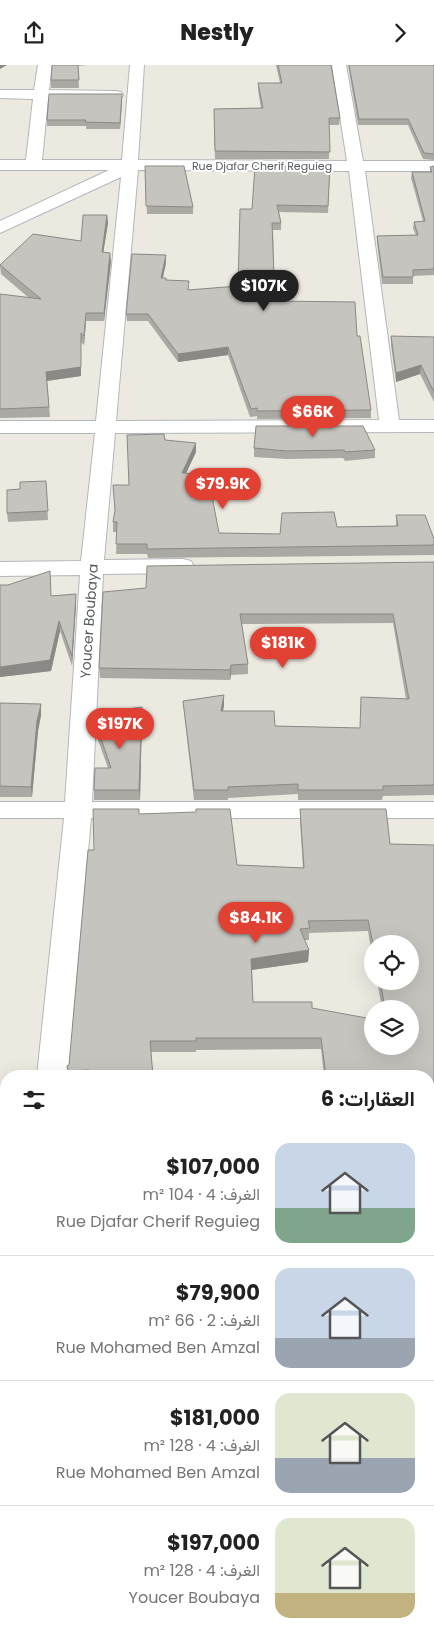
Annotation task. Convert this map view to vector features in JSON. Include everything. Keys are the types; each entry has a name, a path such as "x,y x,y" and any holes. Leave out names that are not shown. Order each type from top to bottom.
{"street":[{"path":"34,165 38,114 45,65"},
{"name":"Youcer Boubaya","path":"54,1070 78,811 92,568 130,167 137,65"},
{"path":"339,65 356,165 390,427"},
{"path":"0,94 134,95"},
{"name":"Rue Djafar Cherif Reguieg","path":"0,165 130,167 434,166"},
{"path":"0,228 130,167"},
{"path":"0,427 434,427"},
{"path":"0,569 200,566"},
{"path":"0,810 434,810"}],"building":[{"path":"52,65 78,65 79,80 51,80"},
{"path":"278,65 331,65 340,118 329,118 330,152 215,151 214,109 263,108 258,83 282,83"},
{"path":"349,65 434,65 434,154 424,153 408,119 359,119"},
{"path":"49,94 122,94 120,123 85,122 86,120 47,120"},
{"path":"145,166 184,166 193,207 146,206"},
{"path":"255,166 330,166 328,206 277,205 281,223 272,223 275,301 355,302 357,336 360,336 371,410 257,411 257,408 251,409 228,347 178,354 148,314 126,314 132,254 166,255 161,278 189,281 188,290 238,286 240,209 252,209"},
{"path":"434,166 434,269 413,270 413,277 383,277 377,236 418,235 414,222 425,221 412,172 432,172 430,167"},
{"path":"83,215 107,215 102,252 110,253 104,313 86,313 84,336 81,333 81,367 46,372 49,407 0,409 0,294 41,299 0,265 33,234 81,241"},
{"path":"391,336 434,337 434,392 421,365 396,373"},
{"path":"256,426 363,426 375,450 345,452 344,450 287,451 254,448"},
{"path":"164,434 165,440 196,443 182,473 208,475 219,533 280,534 282,513 334,512 337,527 398,526 396,515 425,515 434,539 434,545 147,549 147,544 116,544 117,522 113,522 115,510 113,485 129,485 127,435"},
{"path":"46,481 48,511 7,513 7,490 20,489 20,482"},
{"path":"434,562 434,785 383,786 383,790 298,790 298,784 228,787 228,790 194,790 183,701 224,695 221,711 274,711 275,726 360,728 361,697 409,699 393,614 240,614 248,664 231,665 230,670 99,668 103,592 146,588 147,566"},
{"path":"50,571 51,596 76,594 72,656 59,621 50,660 0,667 0,585 8,585"},
{"path":"0,703 41,704 37,721 31,787 0,786"},
{"path":"142,707 139,790 94,790 95,768 111,768 97,727 97,713"},
{"path":"93,809 139,809 139,814 196,812 196,809 230,809 237,865 304,868 300,809 386,809 390,844 434,845 434,1070 325,1070 321,1038 196,1038 196,1041 150,1041 152,1070 68,1070 67,1066 69,1065 88,850 94,850","holes":["368,920 371,935 419,935 419,990 382,990 384,1000 419,1000 419,1055 364,1055 364,1018 312,1008 312,1002 253,1002 251,959 309,950 300,929 310,928 308,921"]}]}
